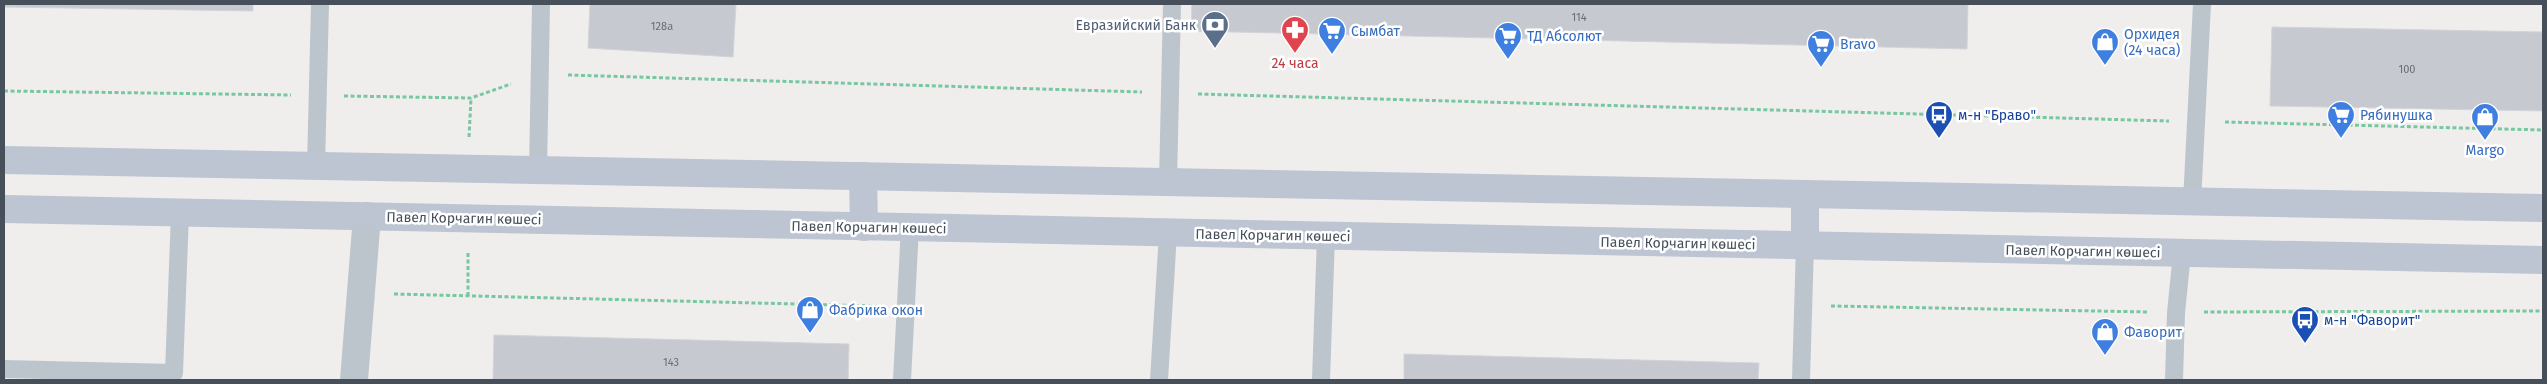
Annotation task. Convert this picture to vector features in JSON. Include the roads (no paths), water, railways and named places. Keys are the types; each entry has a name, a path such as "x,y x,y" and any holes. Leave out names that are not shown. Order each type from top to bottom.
{"street":[{"path":"4,160 2543,208"},
{"path":"864,176 864,227"},
{"path":"1805,194 1805,245"},
{"name":"Павел Корчагин көшесі","path":"4,209 2543,260"},
{"path":"354,380 367,216"}],"lane":[{"path":"316,166 320,4"},
{"path":"538,171 540,4"},
{"path":"1168,182 1172,4"},
{"path":"2192,202 2202,4"},
{"path":"4,369 174,372 180,213"},
{"path":"902,380 910,227"},
{"path":"1159,380 1168,233"},
{"path":"1321,380 1326,236"},
{"path":"1801,380 1805,245"},
{"path":"2174,380 2176,312 2182,253"}],"place":[{"name":"Евразийский Банк","path":"1215,49"},
{"name":"24 часа","path":"1295,54"},
{"name":"Сымбат","path":"1332,55"},
{"name":"ТД Абсолют","path":"1508,60"},
{"name":"Орхидея (24 часа)","path":"2105,66"},
{"name":"Bravo","path":"1821,68"},
{"name":"м-н \"Браво\"","path":"1939,139"},
{"name":"Рябинушка","path":"2341,139"},
{"name":"Margo","path":"2485,141"},
{"name":"Фабрика окон","path":"810,334"},
{"name":"м-н \"Фаворит\"","path":"2305,344"},
{"name":"Фаворит","path":"2105,356"}]}
